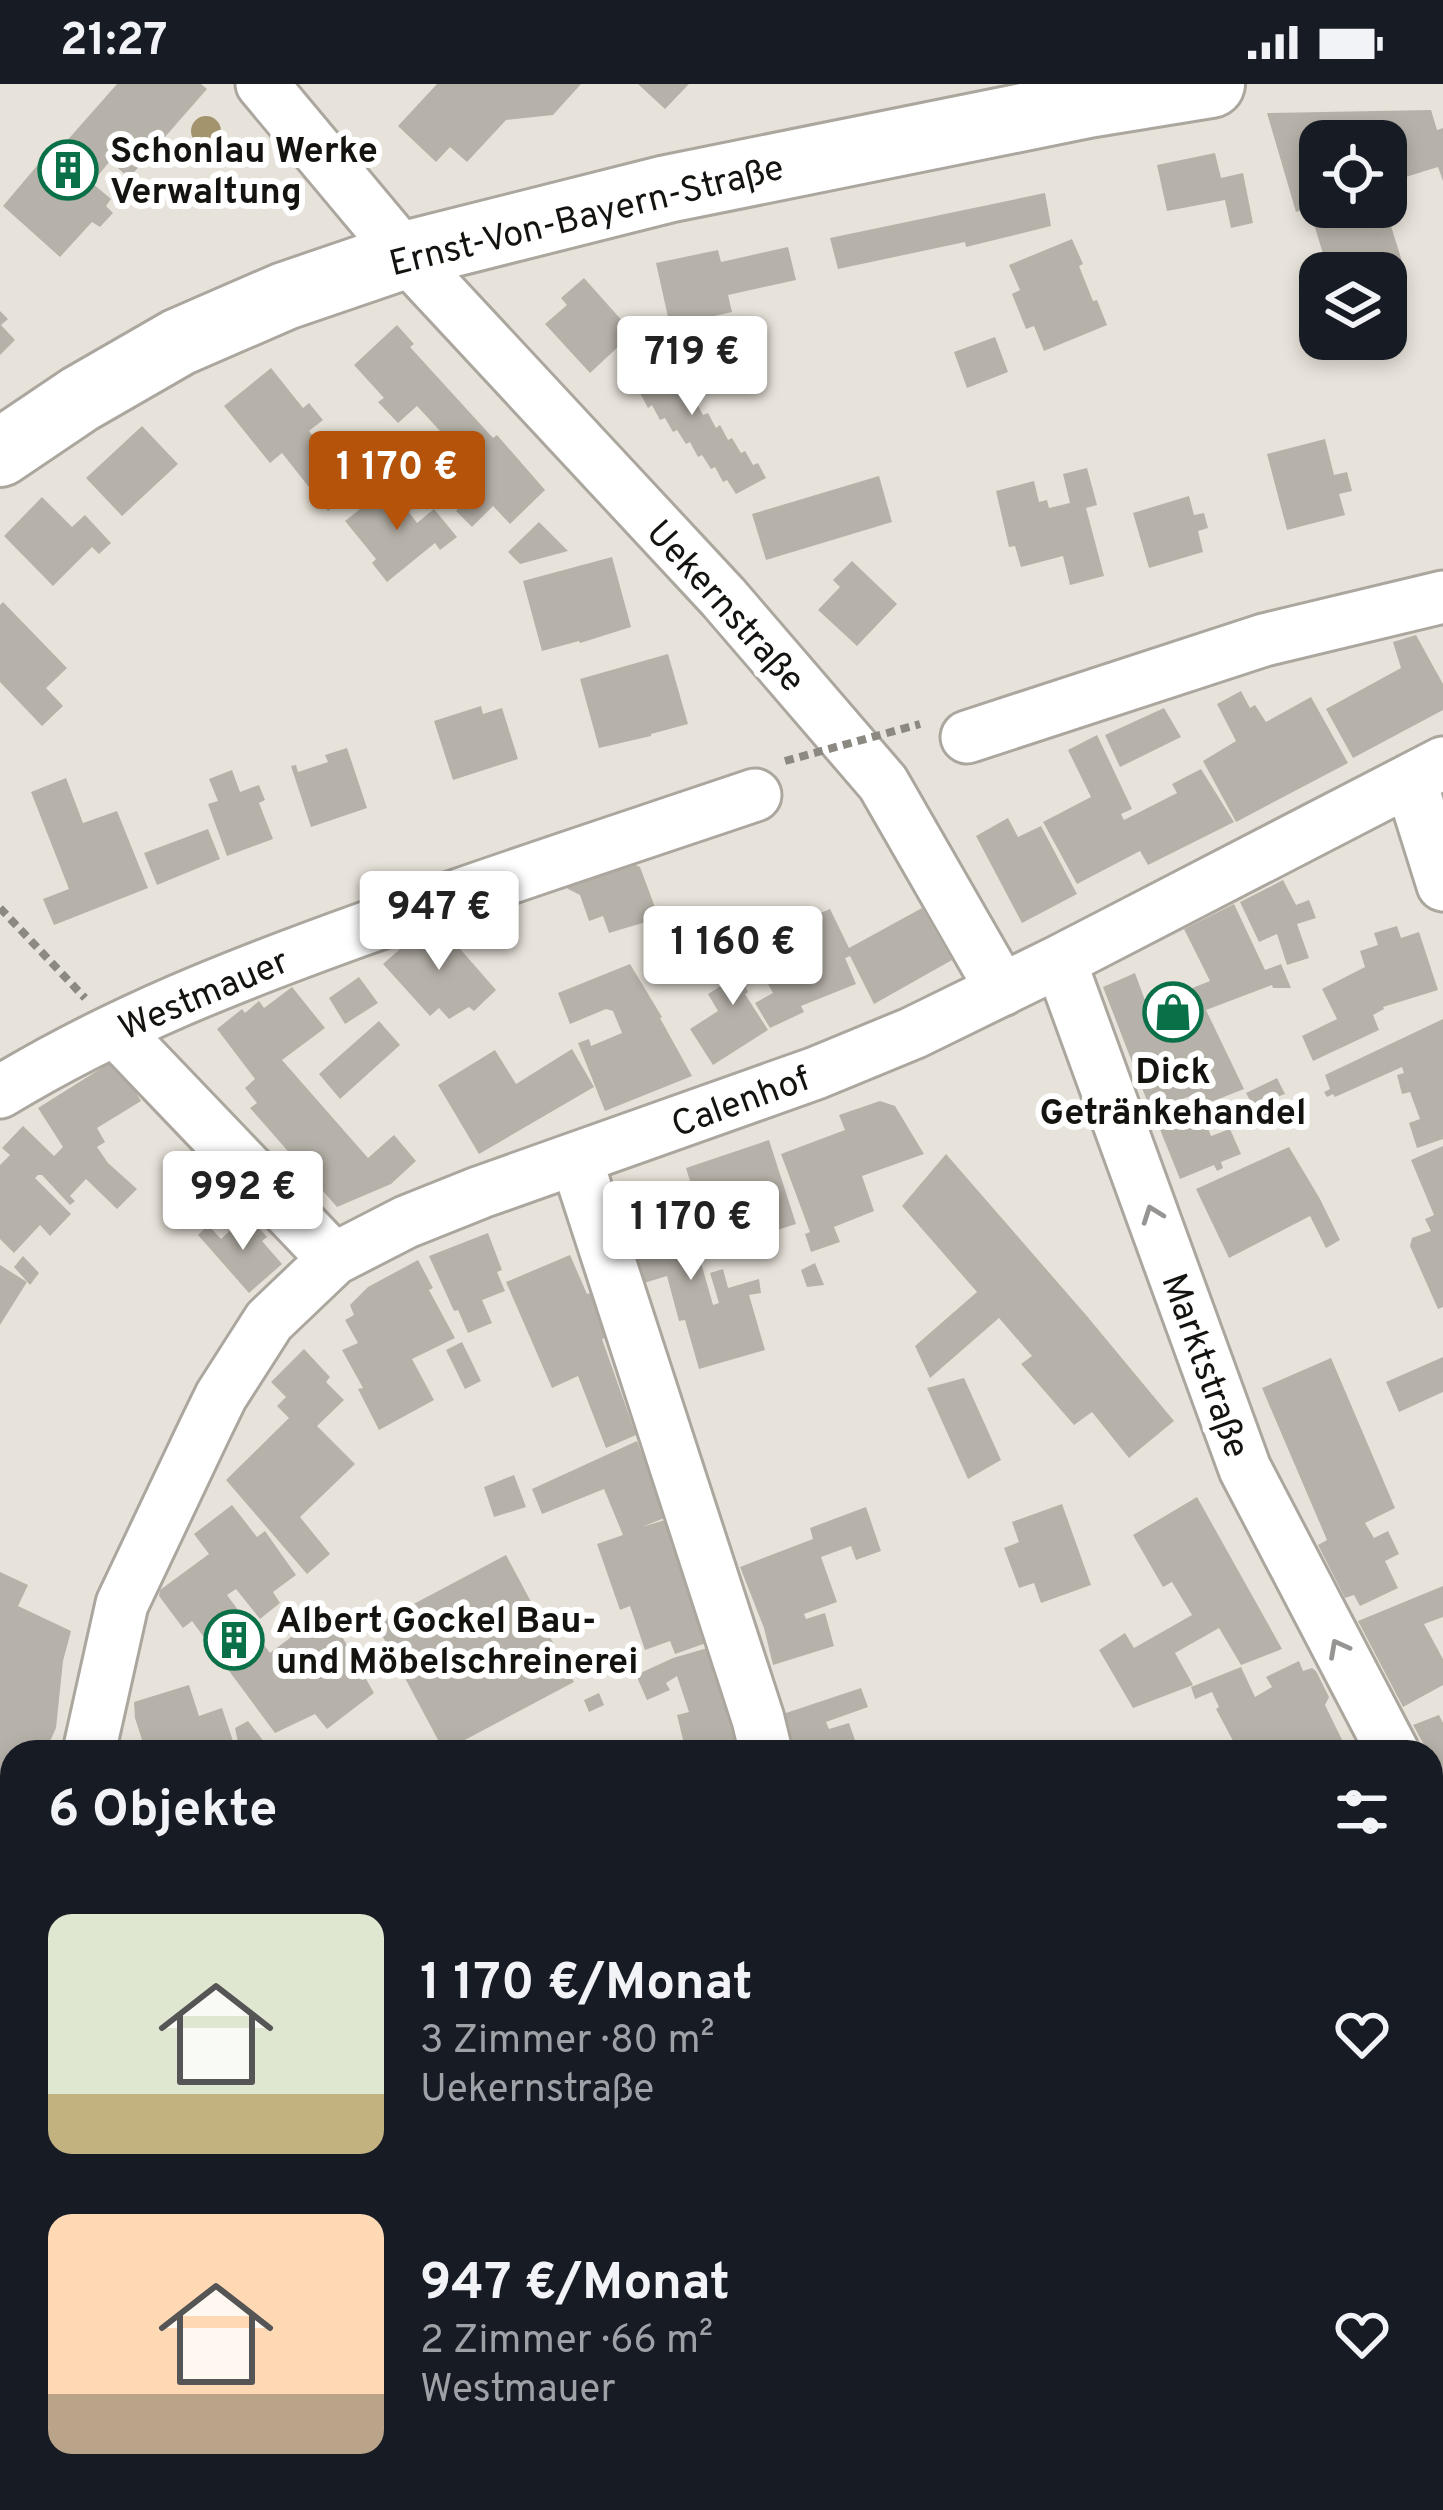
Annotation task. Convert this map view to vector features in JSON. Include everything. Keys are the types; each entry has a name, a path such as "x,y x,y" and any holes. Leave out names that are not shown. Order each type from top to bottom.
{"main road":[{"name":"Ernst-Von-Bayern-Straße","path":"0,453 80,399 179,342 285,296 405,255 667,189 1088,104 1211,84"}],"street":[{"name":"Uekernstraße","path":"266,86 405,255 723,597 884,783 1002,989"},
{"path":"943,730 1264,640 1443,598"},
{"name":"Calenhof","path":"92,1740 122,1604 203,1431 268,1321 334,1259 406,1222 913,1033 1427,772"},
{"path":"1427,772 1443,885"},
{"name":"Westmauer","path":"0,1092 57,1057 230,976 770,778"},
{"name":"Marktstraße","path":"1060,961 1244,1469 1387,1740"},
{"path":"115,1030 334,1259"},
{"path":"576,1159 763,1740"}],"path":[{"path":"770,778 943,730"},
{"path":"0,908 115,1030"}],"building":[{"name":"Schonlau Werke Verwaltung","path":"117,84 201,84 207,89 129,178 110,161 92,183 111,199 106,206 113,213 100,227 92,222 60,257 3,206 52,148 57,152"},
{"path":"437,84 581,84 553,115 506,120 467,162 450,147 436,162 398,126"},
{"path":"638,84 689,84 665,109"},
{"path":"1431,110 1437,130 1443,128 1443,181 1438,167 1407,177 1407,120 1299,120 1296,212 1267,113"},
{"path":"1215,153 1221,178 1243,173 1253,223 1231,228 1225,200 1167,211 1157,165"},
{"path":"1045,193 1051,226 966,247 965,242 838,269 830,238"},
{"path":"1315,228 1392,228 1399,252 1323,252"},
{"path":"1072,239 1093,301 1097,300 1107,325 1044,351 1034,326 1026,329 1012,294 1020,290 1009,265"},
{"path":"788,247 796,280 728,295 732,312 670,326 656,263 718,250 721,262"},
{"path":"584,278 633,333 590,373 545,324 567,305 561,298"},
{"path":"0,311 8,319 1,325 15,340 0,355"},
{"path":"397,325 414,344 410,347 545,490 510,524 493,506 472,527 456,511 471,496 455,479 466,464 417,406 398,423 378,402 384,398 354,365"},
{"path":"995,337 1008,372 967,388 954,352"},
{"path":"659,338 682,368 669,375 678,390 682,388 691,403 695,400 703,415 708,413 716,428 720,425 753,465 758,463 766,478 736,494 715,467 711,469 702,455 698,457 690,442 686,444 677,430 673,432 665,418 660,420 652,405 648,408 640,393 649,387 629,354"},
{"path":"271,368 303,408 309,403 323,420 309,431 355,489 328,511 282,453 270,463 224,406"},
{"path":"142,426 178,464 122,516 86,478"},
{"path":"1325,439 1334,475 1347,472 1352,491 1339,494 1345,515 1287,530 1267,454"},
{"path":"1087,468 1097,505 1086,508 1104,576 1070,585 1063,556 1021,567 1015,546 1009,547 996,491 1034,481 1039,502 1047,500 1049,508 1070,503 1063,474"},
{"path":"879,476 892,522 766,560 752,514"},
{"path":"389,486 417,523 434,509 457,537 440,550 435,543 387,582 372,563 376,559 345,521"},
{"path":"1189,496 1194,515 1204,513 1208,528 1198,531 1203,552 1149,568 1133,513"},
{"path":"42,497 72,527 85,515 111,543 99,554 92,547 53,586 4,536"},
{"path":"539,522 568,551 520,564 508,552"},
{"path":"612,557 631,627 542,651 523,581"},
{"path":"852,561 897,604 857,646 818,610 840,587 833,580"},
{"path":"3,602 67,668 46,688 63,706 42,726 0,682"},
{"path":"1416,635 1443,684 1443,710 1353,758 1326,709 1401,668 1393,642"},
{"path":"668,654 688,724 599,748 580,679"},
{"path":"1241,691 1250,708 1255,705 1266,722 1311,697 1348,763 1236,822 1203,761 1236,741 1217,704"},
{"path":"481,706 483,714 502,708 518,759 453,780 434,721"},
{"path":"1164,708 1181,737 1120,767 1105,735"},
{"path":"1097,735 1132,809 1121,814 1124,820 1177,793 1172,784 1201,769 1234,822 1148,865 1140,851 1077,884 1043,822 1091,797 1068,750"},
{"path":"347,748 367,808 311,827 291,766 296,765 298,772 328,762 325,755"},
{"path":"232,770 240,792 259,785 265,800 259,803 273,839 227,856 208,804 218,801 209,779"},
{"path":"66,778 83,823 117,811 148,888 54,925 43,899 69,889 31,792"},
{"path":"1008,818 1018,837 1041,826 1077,894 1022,923 976,836"},
{"path":"208,829 220,859 157,885 144,853"},
{"path":"629,862 640,867 659,918 609,933 603,916 589,921 580,895 568,889 562,873"},
{"path":"1283,880 1296,905 1309,900 1316,918 1297,924 1309,958 1287,965 1277,934 1259,942 1240,902"},
{"path":"1234,904 1265,970 1281,964 1291,988 1272,985 1206,1010 1244,1089 1206,1104 1201,1092 1151,1111 1103,987 1135,973 1147,1006 1210,981 1184,929"},
{"path":"922,908 952,960 874,1004 850,956 845,958 856,984 801,1006 804,1012 770,1028 755,1003 773,993 768,984 788,976 770,934 830,909 849,948"},
{"path":"434,919 496,990 474,1011 469,1007 449,1019 439,1008 430,1016 383,964"},
{"path":"1397,926 1401,938 1419,932 1438,990 1383,1007 1373,1015 1379,1030 1313,1061 1302,1036 1337,1019 1322,989 1365,967 1360,951 1378,945 1374,933"},
{"path":"749,935 765,972 743,981 745,994 768,1030 713,1065 690,1029 718,1011 708,994 740,974 728,944"},
{"path":"630,964 692,1076 605,1111 578,1043 589,1039 591,1046 622,1033 613,1011 606,1009 570,1024 558,993"},
{"path":"359,977 378,1003 345,1024 329,998"},
{"path":"292,987 325,1028 282,1060 368,1158 394,1135 416,1161 391,1184 337,1207 250,1108 257,1103 245,1088 255,1079 217,1029 242,1009 245,1013 259,1001 264,1008"},
{"path":"1443,1019 1443,1139 1417,1148 1409,1123 1420,1119 1410,1092 1402,1094 1397,1075 1404,1073 1402,1067 1327,1097 1324,1092 1330,1089 1325,1075"},
{"path":"379,1021 400,1045 340,1099 319,1074"},
{"path":"572,1049 594,1087 479,1154 438,1085 495,1050 516,1084"},
{"path":"116,1059 141,1101 97,1128 105,1142 97,1147 137,1189 117,1209 86,1179 70,1196 75,1201 70,1205 38,1175 35,1178 71,1214 50,1236 40,1225 14,1253 0,1239 0,1165 10,1155 2,1148 23,1126 54,1156 63,1147 38,1108"},
{"path":"1277,1078 1285,1094 1277,1097 1283,1107 1260,1119 1246,1093"},
{"path":"880,1101 895,1106 924,1154 862,1176 874,1211 834,1227 840,1242 811,1252 805,1234 810,1232 781,1154 845,1130 839,1115"},
{"path":"1201,1111 1211,1136 1230,1129 1241,1154 1221,1162 1223,1168 1217,1171 1214,1165 1180,1179 1159,1127"},
{"path":"769,1140 796,1224 771,1232 766,1218 707,1236 686,1168"},
{"path":"1443,1146 1443,1307 1438,1309 1410,1246 1412,1238 1431,1231 1425,1219 1434,1215 1411,1160"},
{"path":"1289,1147 1340,1240 1326,1248 1310,1216 1229,1258 1196,1189"},
{"path":"946,1154 1174,1421 1129,1458 1092,1412 1074,1425 1021,1364 1032,1356 999,1318 930,1378 915,1346 977,1292 902,1206"},
{"path":"683,1199 713,1305 719,1303 710,1273 723,1269 728,1288 759,1279 761,1293 749,1295 765,1350 699,1369 667,1276 634,1286 614,1217"},
{"path":"247,1215 282,1264 249,1293 198,1235 208,1225 221,1239"},
{"path":"488,1233 505,1291 482,1300 492,1323 468,1333 429,1256"},
{"path":"570,1255 587,1294 606,1289 619,1332 602,1339 636,1435 606,1448 578,1376 552,1388 506,1282"},
{"path":"23,1256 39,1273 30,1285 14,1267"},
{"path":"418,1260 455,1338 412,1359 434,1400 379,1430 342,1350 358,1343 345,1320 354,1315 350,1305 368,1287"},
{"path":"815,1263 824,1285 807,1287 801,1270"},
{"path":"0,1265 27,1282 0,1325"},
{"path":"462,1342 481,1381 465,1389 446,1350"},
{"path":"304,1349 344,1400 317,1426 355,1464 300,1517 330,1554 307,1574 226,1480 289,1418 277,1406 286,1397 271,1382"},
{"path":"1443,1357 1443,1392 1399,1412 1386,1382"},
{"path":"1331,1358 1395,1508 1365,1523 1374,1538 1388,1531 1399,1554 1385,1561 1398,1588 1360,1606 1354,1595 1345,1598 1318,1545 1327,1540 1262,1388"},
{"path":"964,1378 1001,1460 968,1479 927,1388"},
{"path":"637,1441 667,1517 642,1527 665,1520 709,1642 675,1654 670,1641 645,1650 630,1606 620,1610 597,1544 623,1535 604,1489 542,1514 532,1489"},
{"path":"514,1475 526,1507 494,1517 484,1487"},
{"path":"1197,1497 1282,1649 1241,1665 1219,1628 1175,1653 1193,1685 1133,1708 1099,1650 1125,1633 1134,1648 1192,1615 1172,1582 1163,1587 1133,1535"},
{"path":"1062,1504 1091,1585 1041,1603 1034,1583 1019,1588 1004,1548 1019,1542 1012,1522"},
{"path":"232,1505 257,1537 265,1531 296,1575 273,1592 280,1603 260,1619 236,1589 227,1595 270,1653 327,1610 374,1693 327,1729 315,1714 275,1733 192,1621 183,1628 159,1596 160,1590 209,1554 194,1534"},
{"path":"866,1507 881,1551 856,1560 851,1546 821,1557 837,1602 804,1614 806,1619 825,1613 834,1646 773,1665 740,1567 813,1539 810,1528"},
{"path":"506,1555 574,1682 465,1740 438,1740 376,1624"},
{"path":"0,1572 28,1585 18,1606 71,1631 50,1740 0,1740"},
{"path":"1443,1586 1443,1617 1424,1624 1443,1659 1443,1685 1403,1707 1358,1621"},
{"path":"711,1647 738,1740 683,1740 677,1715 689,1712 677,1676 666,1683 670,1690 647,1700 636,1675"},
{"path":"1299,1661 1303,1671 1316,1671 1329,1697 1325,1705 1342,1740 1233,1740 1212,1692 1195,1699 1191,1687 1241,1667 1255,1697 1272,1687 1266,1677"},
{"path":"189,1685 199,1716 222,1708 233,1740 142,1740 134,1702"},
{"path":"861,1688 868,1707 826,1722 829,1729 849,1723 855,1740 789,1740 780,1715"},
{"path":"599,1693 604,1705 589,1712 584,1700"},
{"path":"1439,1715 1443,1740 1421,1740 1413,1725"},
{"path":"248,1721 263,1740 238,1740 235,1728"}],"place":[{"name":"Schonlau Werke Verwaltung","path":"68,170"},
{"name":"Dick Getränkehandel","path":"1173,1012"},
{"name":"Albert Gockel Bau- und Möbelschreinerei","path":"234,1640"}]}
